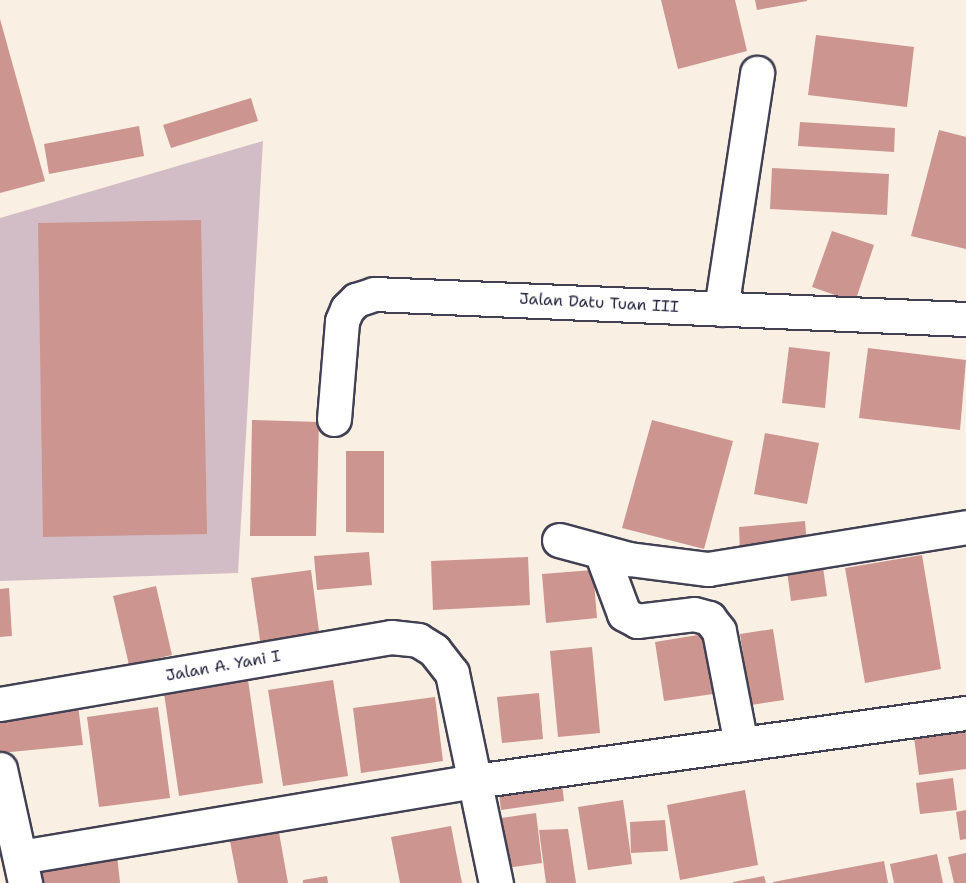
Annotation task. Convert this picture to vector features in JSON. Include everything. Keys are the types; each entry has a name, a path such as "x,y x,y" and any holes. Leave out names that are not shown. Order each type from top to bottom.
{"street":[{"path":"721,309 757,73"},
{"name":"Jalan Datu Tuan III","path":"334,418 342,321 352,304 368,295 966,319"},
{"path":"559,540 630,560 708,569 966,527"},
{"path":"601,552 624,614 637,621 694,614 709,618 719,631 741,744"},
{"name":"Jalan A. Yani I","path":"0,704 391,637 418,640 441,657 455,683 476,781"},
{"path":"0,769 22,870 476,781 966,713"},
{"path":"476,781 496,883"}],"shaded area":[{"path":"263,141 238,573 0,581 0,218"}],"building":[{"path":"661,0 735,0 747,51 678,69"},
{"path":"755,0 807,0 807,1 757,10"},
{"path":"0,19 45,181 0,193"},
{"path":"816,35 914,47 907,107 808,95"},
{"path":"251,98 258,121 171,148 163,125"},
{"path":"800,122 895,128 894,152 798,146"},
{"path":"139,126 144,156 49,174 44,144"},
{"path":"939,130 966,137 966,249 911,236"},
{"path":"772,168 889,174 887,215 770,209"},
{"path":"201,220 207,534 43,537 38,223"},
{"path":"832,231 874,245 855,302 812,287"},
{"path":"789,347 830,352 825,408 782,403"},
{"path":"868,348 966,360 960,430 859,418"},
{"path":"252,420 319,422 316,536 250,536"},
{"path":"652,420 733,441 704,549 622,528"},
{"path":"765,433 819,443 807,504 754,494"},
{"path":"346,451 384,451 384,533 346,532"},
{"path":"805,521 807,547 740,552 739,527"},
{"path":"369,552 372,585 317,590 314,556"},
{"path":"922,555 941,669 865,683 845,568"},
{"path":"528,557 530,605 433,610 431,561"},
{"path":"823,567 827,596 791,601 787,571"},
{"path":"311,570 320,639 261,647 251,578"},
{"path":"593,570 597,618 546,623 542,574"},
{"path":"156,586 172,655 129,665 113,596"},
{"path":"9,588 12,636 0,637 0,589"},
{"path":"773,629 784,700 751,705 740,634"},
{"path":"704,634 713,694 664,701 655,642"},
{"path":"592,647 600,733 558,737 550,651"},
{"path":"248,680 263,783 179,796 164,693"},
{"path":"333,680 348,776 283,786 268,690"},
{"path":"539,693 543,739 502,743 497,697"},
{"path":"435,697 443,761 361,773 353,708"},
{"path":"78,705 83,745 0,753 0,713"},
{"path":"158,707 170,798 99,807 87,717"},
{"path":"966,723 966,769 919,775 913,730"},
{"path":"953,778 957,810 920,814 916,783"},
{"path":"562,784 564,801 501,810 499,793"},
{"path":"745,790 758,865 680,880 667,805"},
{"path":"623,800 632,864 588,870 578,807"},
{"path":"966,810 966,839 960,840 956,812"},
{"path":"536,813 542,863 507,868 501,818"},
{"path":"665,820 668,851 631,853 630,822"},
{"path":"451,826 462,883 400,883 391,837"},
{"path":"278,827 288,883 238,883 229,836"},
{"path":"568,829 576,883 546,883 539,830"},
{"path":"966,853 966,883 954,883 948,857"},
{"path":"937,854 943,883 894,883 890,864"},
{"path":"117,855 120,883 35,883 33,864"},
{"path":"884,861 888,883 773,883 773,882"},
{"path":"327,876 328,883 303,883 303,880"},
{"path":"764,876 766,883 733,883 733,882"}]}
